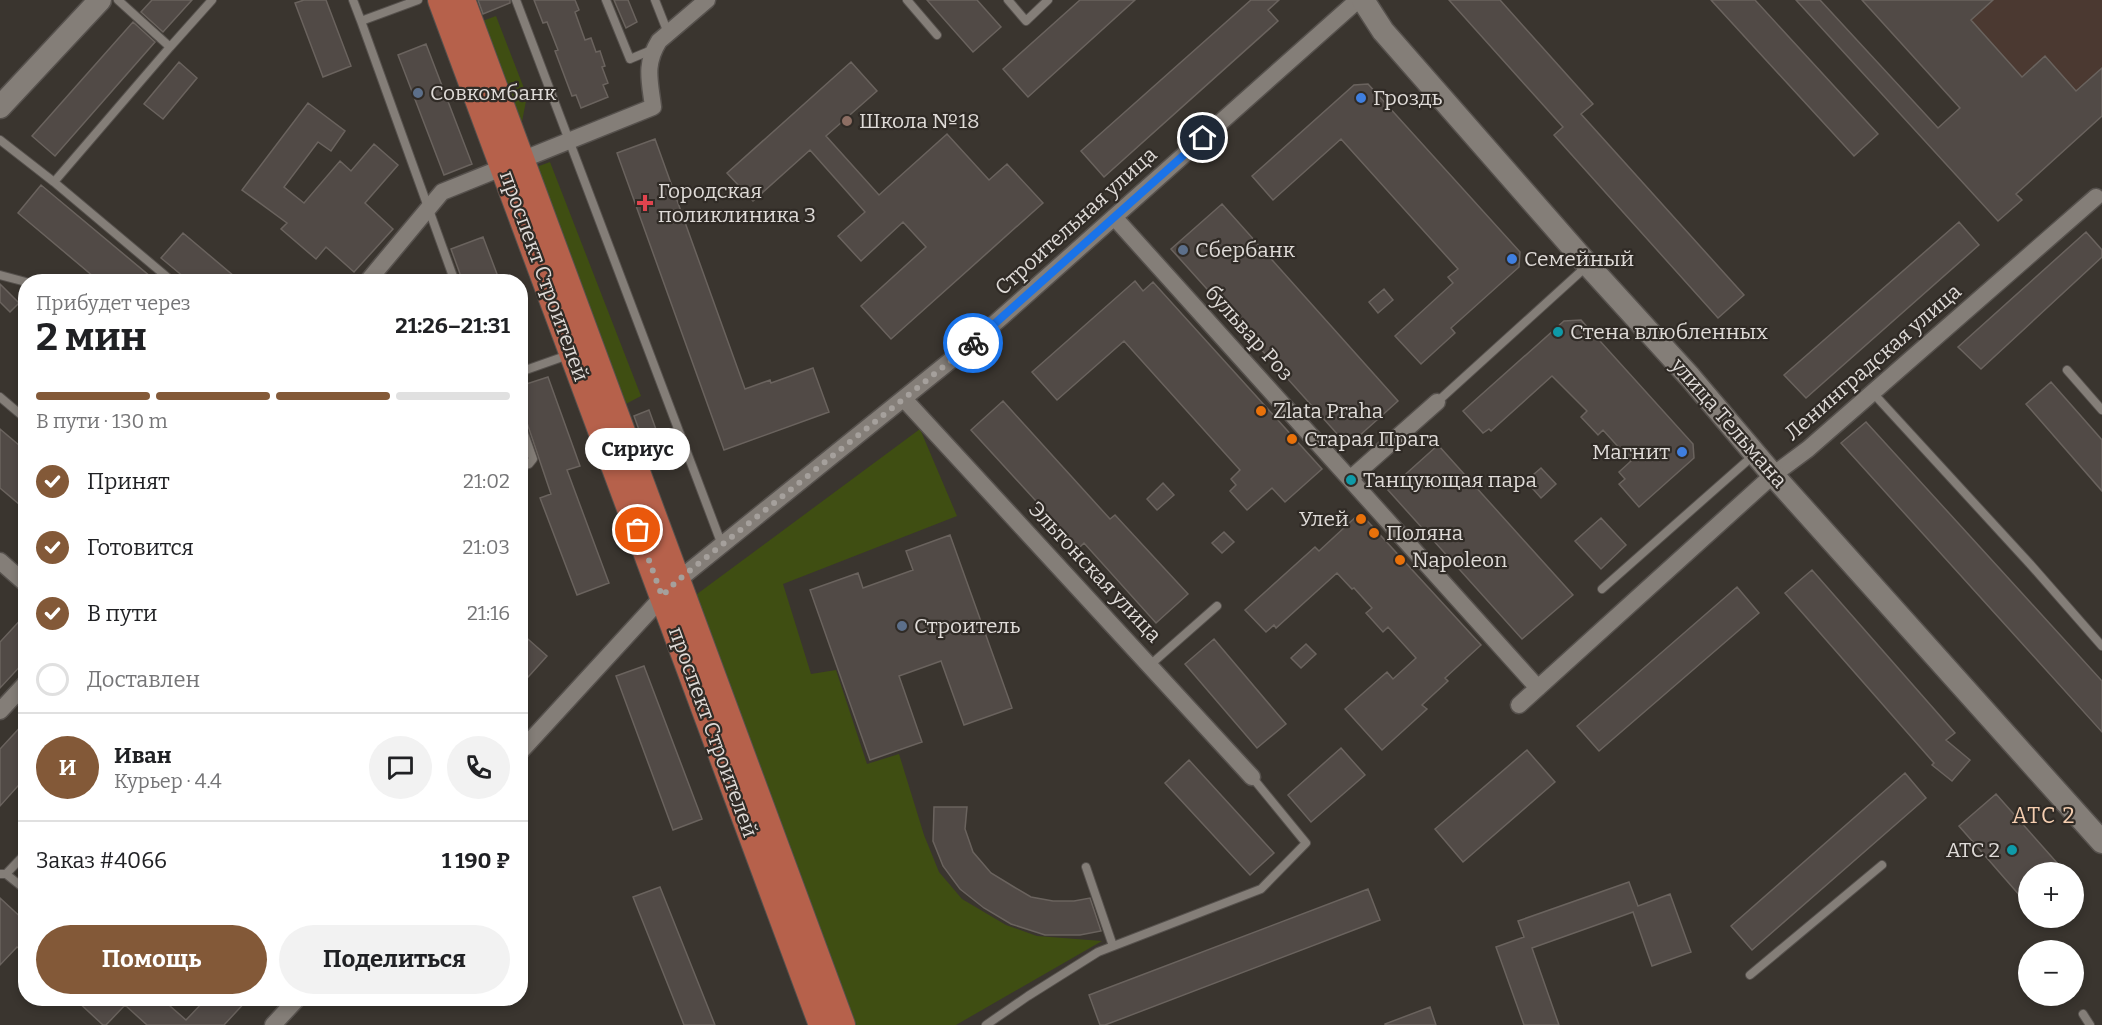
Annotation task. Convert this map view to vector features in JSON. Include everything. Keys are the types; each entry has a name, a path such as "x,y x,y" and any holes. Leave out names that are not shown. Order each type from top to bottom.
{"main road":[{"name":"проспект Строителей","path":"441,0 512,163 669,589 822,1025"},
{"name":"проспект Строителей","path":"462,0 572,354 669,589 842,1025"}],"street":[{"path":"0,107 100,0"},
{"path":"374,274 442,192 653,107 648,66 654,49 659,41 707,0"},
{"name":"Строительная улица","path":"528,744 669,589 976,340 1358,0"},
{"name":"улица Тельмана","path":"1363,0 1383,31 1588,265 2102,842"},
{"name":"Ленинградская улица","path":"1519,705 1773,475 1808,449 2099,200"},
{"name":"бульвар Роз","path":"1114,217 1538,688"},
{"name":"Эльтонская улица","path":"904,399 1252,777"},
{"path":"1350,479 1437,402"},
{"path":"0,561 18,577"},
{"path":"0,711 18,692"},
{"path":"273,1025 291,1006"}],"lane":[{"path":"118,0 170,47"},
{"path":"54,182 212,0"},
{"path":"353,0 452,274"},
{"path":"361,21 418,0"},
{"path":"516,0 722,545"},
{"path":"606,0 630,59 654,49"},
{"path":"655,0 668,33"},
{"path":"907,0 937,35"},
{"path":"1008,0 1026,21 1048,0"},
{"path":"0,140 54,182 163,274"},
{"path":"1437,402 1588,265"},
{"path":"0,275 18,280"},
{"path":"528,369 572,354"},
{"path":"2067,370 2102,410"},
{"path":"1873,393 2102,646"},
{"path":"0,397 18,412"},
{"path":"528,445 533,459 528,463"},
{"path":"1602,589 1756,454"},
{"path":"1150,665 1217,606"},
{"path":"986,1025 1098,952 1261,890 1306,843 1252,777"},
{"path":"18,860 3,874 18,884"},
{"path":"1750,975 1882,865"},
{"path":"1086,867 1113,946"},
{"path":"2084,1014 2090,1025"}],"shaded area":[{"path":"1862,0 2102,0 2102,116 2028,183"}],"green space":[{"path":"496,16 527,96 519,137 477,23"},
{"path":"550,162 641,396 622,406 531,169"},
{"path":"920,429 957,516 783,584 811,674 836,670 867,764 899,754 924,835 939,872 962,899 1006,925 1037,936 1102,941 956,1025 854,1025 693,597"}],"building":[{"path":"152,0 192,0 163,32 141,12"},
{"path":"304,0 326,0 351,66 323,77 295,3"},
{"path":"478,0 510,0 510,3 483,14"},
{"path":"534,0 575,0 579,10 575,12 585,40 591,38 596,52 600,51 605,66 602,67 608,83 603,85 608,97 581,108 576,95 572,96 547,22 543,23"},
{"path":"614,0 628,0 637,22 626,28"},
{"path":"927,0 977,0 1001,27 973,52"},
{"path":"1080,0 1135,0 1028,97 1003,69"},
{"path":"1251,0 1279,0 1268,10 1278,21 1104,177 1081,151"},
{"path":"1449,0 1500,0 1593,104 1581,114 1744,295 1718,318 1554,135 1563,127"},
{"path":"1711,0 1755,0 1878,134 1854,156"},
{"path":"1796,0 1820,0 1938,128 1960,108 1862,0 1993,0 1971,20 2022,77 2045,56 2076,91 2102,68 2102,116 2016,194 2022,200 1998,221"},
{"path":"133,22 155,42 55,156 32,136"},
{"path":"426,44 472,164 444,175 398,55"},
{"path":"179,62 197,78 163,119 144,104"},
{"path":"851,62 877,91 826,136 879,195 947,134 989,180 1007,164 1043,203 891,339 861,306 926,247 903,222 861,261 838,236 865,212 810,150 753,201 727,173"},
{"path":"1368,84 1520,252 1519,267 1451,328 1455,333 1421,364 1395,336 1453,283 1448,277 1458,269 1341,139 1273,200 1252,176 1354,85"},
{"path":"308,103 345,131 331,151 318,142 284,187 304,203 340,161 351,171 374,144 398,165 365,203 393,229 354,272 326,247 316,259 281,229 287,223 242,190"},
{"path":"655,139 745,389 770,380 771,383 813,368 829,412 724,450 617,153"},
{"path":"41,185 147,274 90,274 18,213"},
{"path":"1222,204 1398,401 1348,446 1171,249"},
{"path":"1959,222 1979,245 1806,398 1784,375"},
{"path":"2086,232 2102,250 2102,257 1981,369 1958,347"},
{"path":"183,233 232,274 180,274 161,258"},
{"path":"483,237 497,274 460,274 451,249"},
{"path":"1135,281 1143,291 1153,282 1322,469 1285,502 1272,488 1247,510 1230,491 1236,485 1231,479 1240,470 1124,341 1057,400 1032,372"},
{"path":"0,284 18,304 10,312 0,302"},
{"path":"1384,289 1393,300 1378,313 1369,302"},
{"path":"1581,320 1693,444 1694,458 1639,507 1619,484 1625,479 1619,472 1631,461 1603,430 1598,435 1581,417 1587,411 1552,376 1491,431 1489,429 1483,433 1463,411 1564,321"},
{"path":"548,377 580,466 567,470 609,583 577,595 540,498 551,494 528,426 528,383"},
{"path":"2051,382 2102,440 2102,491 2026,404"},
{"path":"1003,401 1110,519 1115,515 1188,594 1156,623 1084,543 1079,548 971,430"},
{"path":"649,410 662,446 647,452 634,416"},
{"path":"1866,422 2102,681 2102,732 1841,443"},
{"path":"0,429 18,444 18,503 0,488"},
{"path":"1438,445 1573,595 1522,639 1388,490"},
{"path":"1541,468 1556,484 1541,498 1526,481"},
{"path":"1163,483 1174,495 1157,510 1147,499"},
{"path":"1360,513 1481,645 1445,678 1448,681 1422,705 1427,709 1382,750 1345,709 1387,672 1393,679 1416,658 1388,627 1383,632 1366,613 1372,608 1354,588 1352,589 1337,573 1276,628 1274,625 1266,632 1245,610 1315,547 1319,551"},
{"path":"1601,518 1626,545 1601,569 1575,541"},
{"path":"1224,532 1234,542 1222,553 1212,543"},
{"name":"Строитель","path":"950,535 1012,708 964,725 941,661 899,676 922,742 870,760 810,590 858,573 863,588 913,570 906,551"},
{"path":"1812,570 1955,733 1946,740 1970,760 1952,781 1932,765 1934,763 1785,593"},
{"path":"1737,587 1759,613 1599,751 1577,726"},
{"path":"18,623 18,669 0,688 0,642"},
{"path":"528,639 547,656 528,677"},
{"path":"1214,639 1286,724 1257,748 1185,664"},
{"path":"1306,644 1316,654 1301,668 1291,658"},
{"path":"644,666 702,819 673,830 616,676"},
{"path":"18,730 18,786 0,806 0,749"},
{"path":"1341,748 1365,775 1311,822 1288,795"},
{"path":"1527,750 1555,782 1463,862 1435,829"},
{"path":"1189,760 1274,853 1250,875 1165,783"},
{"path":"1905,773 1926,798 1752,950 1731,926"},
{"name":"АТС 2","path":"1996,794 2056,862 2018,862 2018,894 1959,826"},
{"path":"934,807 967,807 965,829 973,852 991,873 1031,897 1053,901 1090,898 1101,931 1080,935 1045,935 1011,924 984,908 960,889 943,866 933,841"},
{"path":"1629,882 1638,906 1670,894 1691,952 1652,966 1633,912 1532,948 1559,1025 1524,1025 1496,947 1524,937 1518,921"},
{"path":"660,887 715,1025 684,1025 633,897"},
{"path":"1368,889 1380,920 1100,1025 1089,995"},
{"path":"0,898 18,915 18,948 0,965"},
{"path":"83,1006 124,1006 106,1025 103,1025"},
{"path":"126,1006 170,1006 186,1020 199,1006 242,1006 224,1025 147,1025"},
{"path":"1430,1007 1436,1025 1385,1025 1385,1024"}],"way so far":[{"path":"638,530 662,596 677,581 973,343"}],"place":[{"name":"Совкомбанк","path":"418,93"},
{"name":"Гроздь","path":"1361,98"},
{"name":"Школа №18","path":"847,121"},
{"name":"Городская поликлиника 3","path":"645,203"},
{"name":"Сбербанк","path":"1183,250"},
{"name":"Семейный","path":"1512,259"},
{"name":"Стена влюбленных","path":"1558,332"},
{"name":"Zlata Praha","path":"1261,411"},
{"name":"Старая Прага","path":"1292,439"},
{"name":"Магнит","path":"1682,452"},
{"name":"Танцующая пара","path":"1351,480"},
{"name":"Улей","path":"1361,519"},
{"name":"Сириус","path":"638,530"},
{"name":"Поляна","path":"1374,533"},
{"name":"Napoleon","path":"1400,560"},
{"name":"Строитель","path":"902,626"},
{"name":"АТС 2","path":"2012,850"}],"district":[{"name":"АТС 2","path":"2044,815"}],"route":[{"path":"973,343 1203,138"}]}
